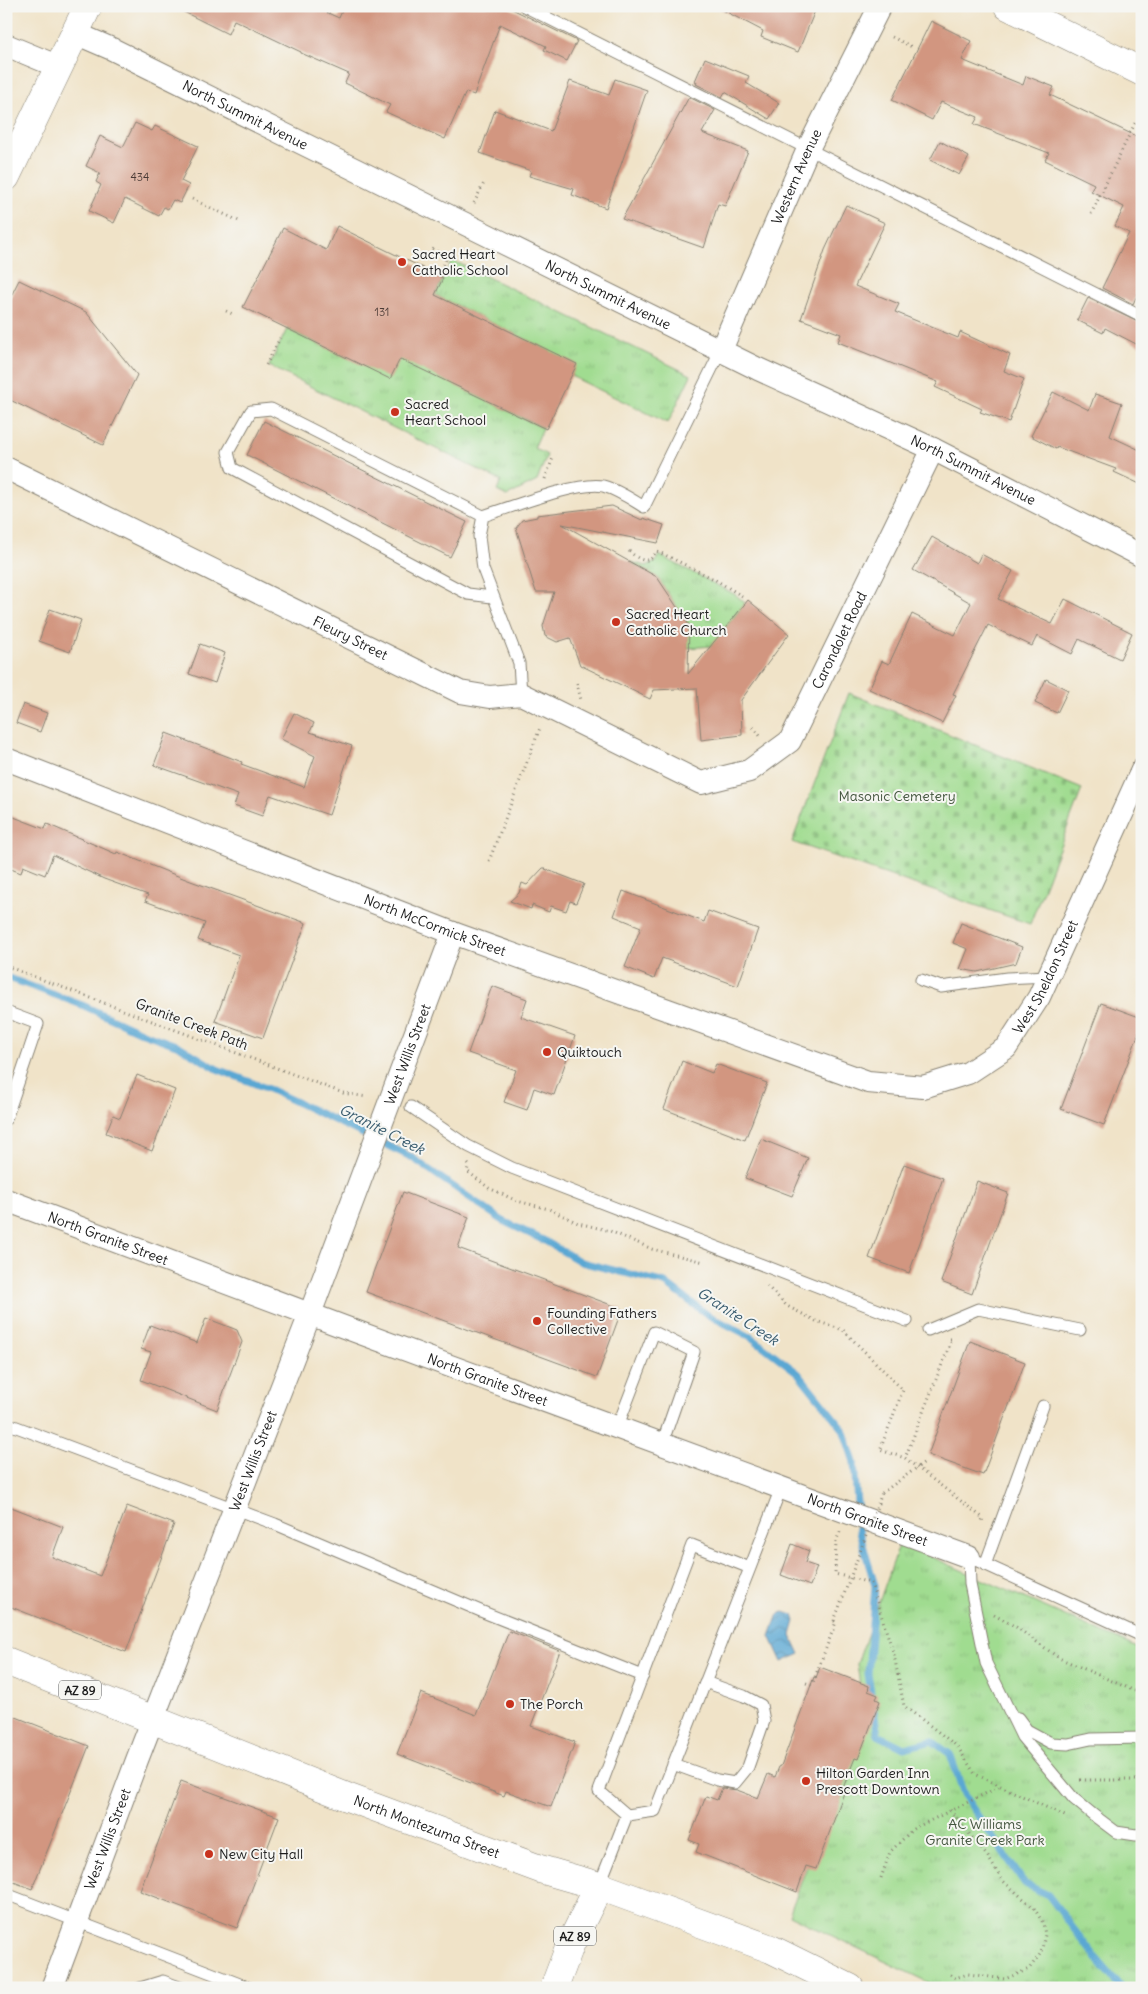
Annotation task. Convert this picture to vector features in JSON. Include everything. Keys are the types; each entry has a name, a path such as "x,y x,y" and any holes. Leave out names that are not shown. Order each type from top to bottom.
{"main road":[{"path":"6,177 88,6"},
{"path":"1008,6 1142,72"},
{"name":"North Montezuma Street","path":"6,1661 347,1797 540,1869 599,1886 771,1949 850,1988"},
{"name":"AZ 89","path":"554,1988 572,1943 599,1886"}],"street":[{"name":"Western Avenue","path":"721,350 808,149 880,6"},
{"name":"North Summit Avenue","path":"75,33 112,49 721,350 933,449 1142,556"},
{"path":"6,45 59,67"},
{"name":"Carondolet Road","path":"521,694 701,782 749,771 790,741 933,449"},
{"name":"Fleury Street","path":"6,468 460,692 490,697 521,694"},
{"name":"North McCormick Street","path":"6,759 453,933 868,1082"},
{"name":"West Sheldon Street","path":"868,1082 923,1087 968,1073 1006,1048 1039,997 1142,770"},
{"name":"West Willis Street","path":"52,1988 234,1508 362,1178 453,933"},
{"name":"North Granite Street","path":"6,1200 977,1561"}],"lane":[{"path":"524,6 1142,318"},
{"path":"492,597 468,594 232,468 228,452 251,411 271,409 483,516 580,486 601,486 620,492 644,507 721,350"},
{"path":"483,516 479,536 483,569 492,597 519,663 521,694"},
{"path":"921,980 941,988 1006,978 1048,976"},
{"path":"6,1012 38,1024 6,1119"},
{"path":"411,1107 468,1146 512,1168 907,1321"},
{"path":"928,1330 978,1309 1080,1330"},
{"path":"617,1428 654,1332 694,1352 662,1444"},
{"path":"1042,1406 977,1561 970,1584 986,1663 1022,1736 1074,1799 1116,1832 1136,1836 1142,1834"},
{"path":"6,1423 234,1508 483,1612 643,1676"},
{"path":"750,1568 692,1545 599,1791 627,1815 655,1811 674,1764 705,1682 750,1568 781,1488"},
{"path":"977,1561 1142,1636"},
{"path":"674,1764 717,1780 735,1783 748,1767 764,1721 760,1704 705,1682"},
{"path":"1008,1707 1027,1730 1050,1743 1068,1744 1092,1739 1142,1738"},
{"path":"599,1886 627,1815"},
{"path":"6,1894 250,1988"},
{"path":"140,1988 163,1981 182,1988"}],"path":[{"path":"892,37 914,48"},
{"path":"1091,214 1136,121"},
{"path":"192,200 241,222"},
{"path":"432,249 447,257 440,272"},
{"path":"226,311 235,315"},
{"path":"266,365 280,338"},
{"path":"543,484 553,458"},
{"path":"629,551 646,561 650,560 657,551 714,579 742,596"},
{"path":"489,861 541,724"},
{"name":"Granite Creek Path","path":"6,966 343,1093 371,1097"},
{"path":"762,1280 787,1306 816,1321 843,1330 903,1390 880,1450 905,1458 983,1518 977,1561"},
{"path":"905,1458 952,1340 928,1330"},
{"path":"806,1683 812,1685 882,1493 926,1461"},
{"path":"847,1512 836,1541 835,1574 871,1583 894,1655 904,1706 957,1746 975,1774 1075,1820 1096,1817"},
{"path":"974,1604 1016,1627 1059,1658 1142,1694"},
{"path":"1058,1781 1089,1779 1142,1780"},
{"path":"881,1878 890,1852 913,1829 1000,1787"},
{"path":"950,1810 988,1857 1002,1880 1034,1908 1043,1922 1045,1935 1041,1953 1029,1969 1005,1978 968,1974 955,1978 950,1974"}],"green space":[{"path":"452,260 691,375 668,423 571,376 576,364 435,295"},
{"path":"287,329 390,378 400,358 543,428 534,448 547,455 537,481 507,496 497,491 501,481 269,366"},
{"path":"659,555 736,595 745,603 722,632 723,645 688,648 689,625 657,577 630,562 646,566 656,562"},
{"name":"Masonic Cemetery","path":"849,693 1082,789 1030,924 792,842"},
{"name":"AC Williams Granite Creek Park","path":"900,1543 1142,1650 1142,1988 940,1988 789,1915 864,1714 857,1664"}],"water":[{"path":"784,1612 793,1615 795,1621 791,1635 800,1654 782,1662 770,1636 778,1614"}],"building":[{"path":"172,6 312,6 339,18 344,6 506,6 577,41 567,61 544,50 546,46 500,24 474,95 466,92 445,139 386,112 390,105 345,83 349,74 234,20 228,34"},
{"path":"715,6 817,6 798,52 761,37 763,31"},
{"path":"931,21 971,41 962,60 1023,85 1026,76 1054,87 1050,95 1142,139 1142,285 1133,304 1102,288 1129,233 1115,226 1124,207 1091,191 1094,184 1045,160 1049,153 974,124 978,117 941,102 932,120 892,100"},
{"path":"705,58 749,76 746,83 779,103 769,119 725,92 722,97 696,84 697,82 695,81"},
{"path":"615,79 647,90 606,208 572,195 574,189 529,176 531,171 480,153 495,110 551,131 570,81 609,95"},
{"path":"689,97 715,110 702,133 748,151 725,206 718,204 704,248 622,219"},
{"path":"135,123 152,131 155,126 198,146 181,181 189,185 180,203 173,200 168,209 164,207 159,216 125,199 114,223 89,211 101,185 96,182 100,173 86,166 100,136 123,147"},
{"path":"940,141 969,157 959,175 930,160"},
{"path":"846,205 885,223 855,286 899,304 895,312 958,338 960,332 1010,355 1004,371 1024,379 1009,422 980,412 982,409 935,387 938,382 838,342 841,334 801,319 825,250"},
{"path":"337,226 443,278 435,295 577,364 546,429 400,359 390,379 243,307 283,228 326,250"},
{"path":"19,280 86,312 137,375 103,445 6,398 6,306"},
{"path":"1088,298 1142,324 1142,347 1105,328 1103,333 1077,320"},
{"path":"1053,392 1089,410 1095,394 1122,403 1110,436 1142,451 1142,485 1114,472 1116,469 1057,447 1056,449 1031,436"},
{"path":"264,421 467,522 450,557 247,455"},
{"name":"Sacred Heart Catholic Church","path":"612,506 642,520 643,518 664,525 658,543 562,524 657,577 689,625 688,674 748,600 789,634 741,700 742,735 701,740 697,688 654,690 650,699 580,665 570,638 557,642 545,636 543,626 554,592 536,592 516,528 522,520 537,517 537,515"},
{"path":"932,537 977,563 981,554 1013,571 998,599 1052,624 1065,599 1132,633 1120,659 1079,639 1072,654 1037,636 1032,646 988,625 953,694 956,695 942,723 869,689 882,661 889,664 912,614 955,635 971,603 913,570"},
{"path":"50,609 81,620 70,652 39,641"},
{"path":"200,644 225,653 215,683 189,674"},
{"path":"1046,679 1068,690 1057,713 1035,703"},
{"path":"23,704 47,713 40,732 16,723"},
{"path":"294,713 314,723 310,732 352,746 329,815 270,795 262,816 234,806 238,795 154,765 166,733 242,762 241,764 304,787 315,756 281,739"},
{"path":"6,814 45,829 47,824 116,854 117,852 306,923 263,1038 215,1021 239,955 198,940 205,923 145,901 148,895 104,879 53,855 45,875 23,866 21,873 6,867"},
{"path":"543,868 584,884 576,903 570,901 566,911 551,906 549,912 532,905 531,909 510,901 519,893 522,883 527,885"},
{"path":"623,891 704,922 708,911 758,929 738,986 662,958 654,979 625,967 641,927 614,916"},
{"path":"961,923 1022,947 1016,963 977,972 960,969 968,949 953,943"},
{"path":"492,986 527,999 521,1017 575,1036 554,1095 534,1088 527,1110 504,1102 516,1070 468,1053"},
{"path":"1101,1003 1142,1018 1142,1025 1104,1125 1061,1109"},
{"path":"682,1061 712,1073 716,1064 767,1083 745,1140 664,1109"},
{"path":"137,1075 175,1090 152,1151 106,1133 113,1115 120,1118"},
{"path":"761,1139 808,1158 792,1196 745,1178"},
{"path":"904,1164 943,1178 909,1273 869,1258"},
{"path":"977,1181 1008,1193 972,1294 941,1282"},
{"path":"403,1192 469,1217 458,1248 622,1309 597,1377 366,1292"},
{"path":"206,1318 237,1330 242,1342 217,1410 141,1380 151,1352 141,1349 150,1325 197,1343"},
{"path":"970,1341 1025,1362 983,1475 928,1455"},
{"path":"6,1505 63,1527 52,1557 100,1576 127,1506 174,1524 126,1652 6,1605"},
{"path":"792,1544 809,1551 805,1563 817,1567 810,1586 781,1575"},
{"name":"The Porch","path":"509,1631 560,1651 531,1726 575,1742 551,1807 506,1791 504,1796 397,1754 421,1693 476,1715"},
{"name":"Hilton Garden Inn Prescott Downtown","path":"820,1667 869,1686 868,1691 878,1695 876,1699 880,1701 858,1759 855,1758 843,1788 845,1790 816,1869 806,1866 797,1892 696,1852 699,1844 689,1840 706,1796 717,1800 722,1788 737,1790 758,1798 768,1774 775,1777 781,1766 814,1677 816,1678"},
{"path":"6,1713 89,1746 32,1889 6,1879"},
{"name":"New City Hall","path":"181,1781 279,1817 237,1928 140,1891"}],"waterway":[{"name":"Granite Creek","path":"6,977 82,1005 143,1033 179,1046 217,1069 271,1090 411,1157 503,1221 545,1241 581,1262 665,1283 708,1315 751,1337 798,1373 843,1429 854,1462 859,1531 875,1586 868,1674 878,1735 904,1748 932,1741 950,1754 965,1797 1025,1884 1048,1895 1092,1953 1122,1988"}],"place":[{"name":"Sacred Heart Catholic School","path":"402,262"},
{"name":"Sacred Heart School","path":"395,412"},
{"name":"Sacred Heart Catholic Church","path":"616,622"},
{"name":"Quiktouch","path":"547,1052"},
{"name":"Founding Fathers Collective","path":"537,1321"},
{"name":"The Porch","path":"510,1704"},
{"name":"Hilton Garden Inn Prescott Downtown","path":"806,1781"},
{"name":"New City Hall","path":"209,1854"}]}
